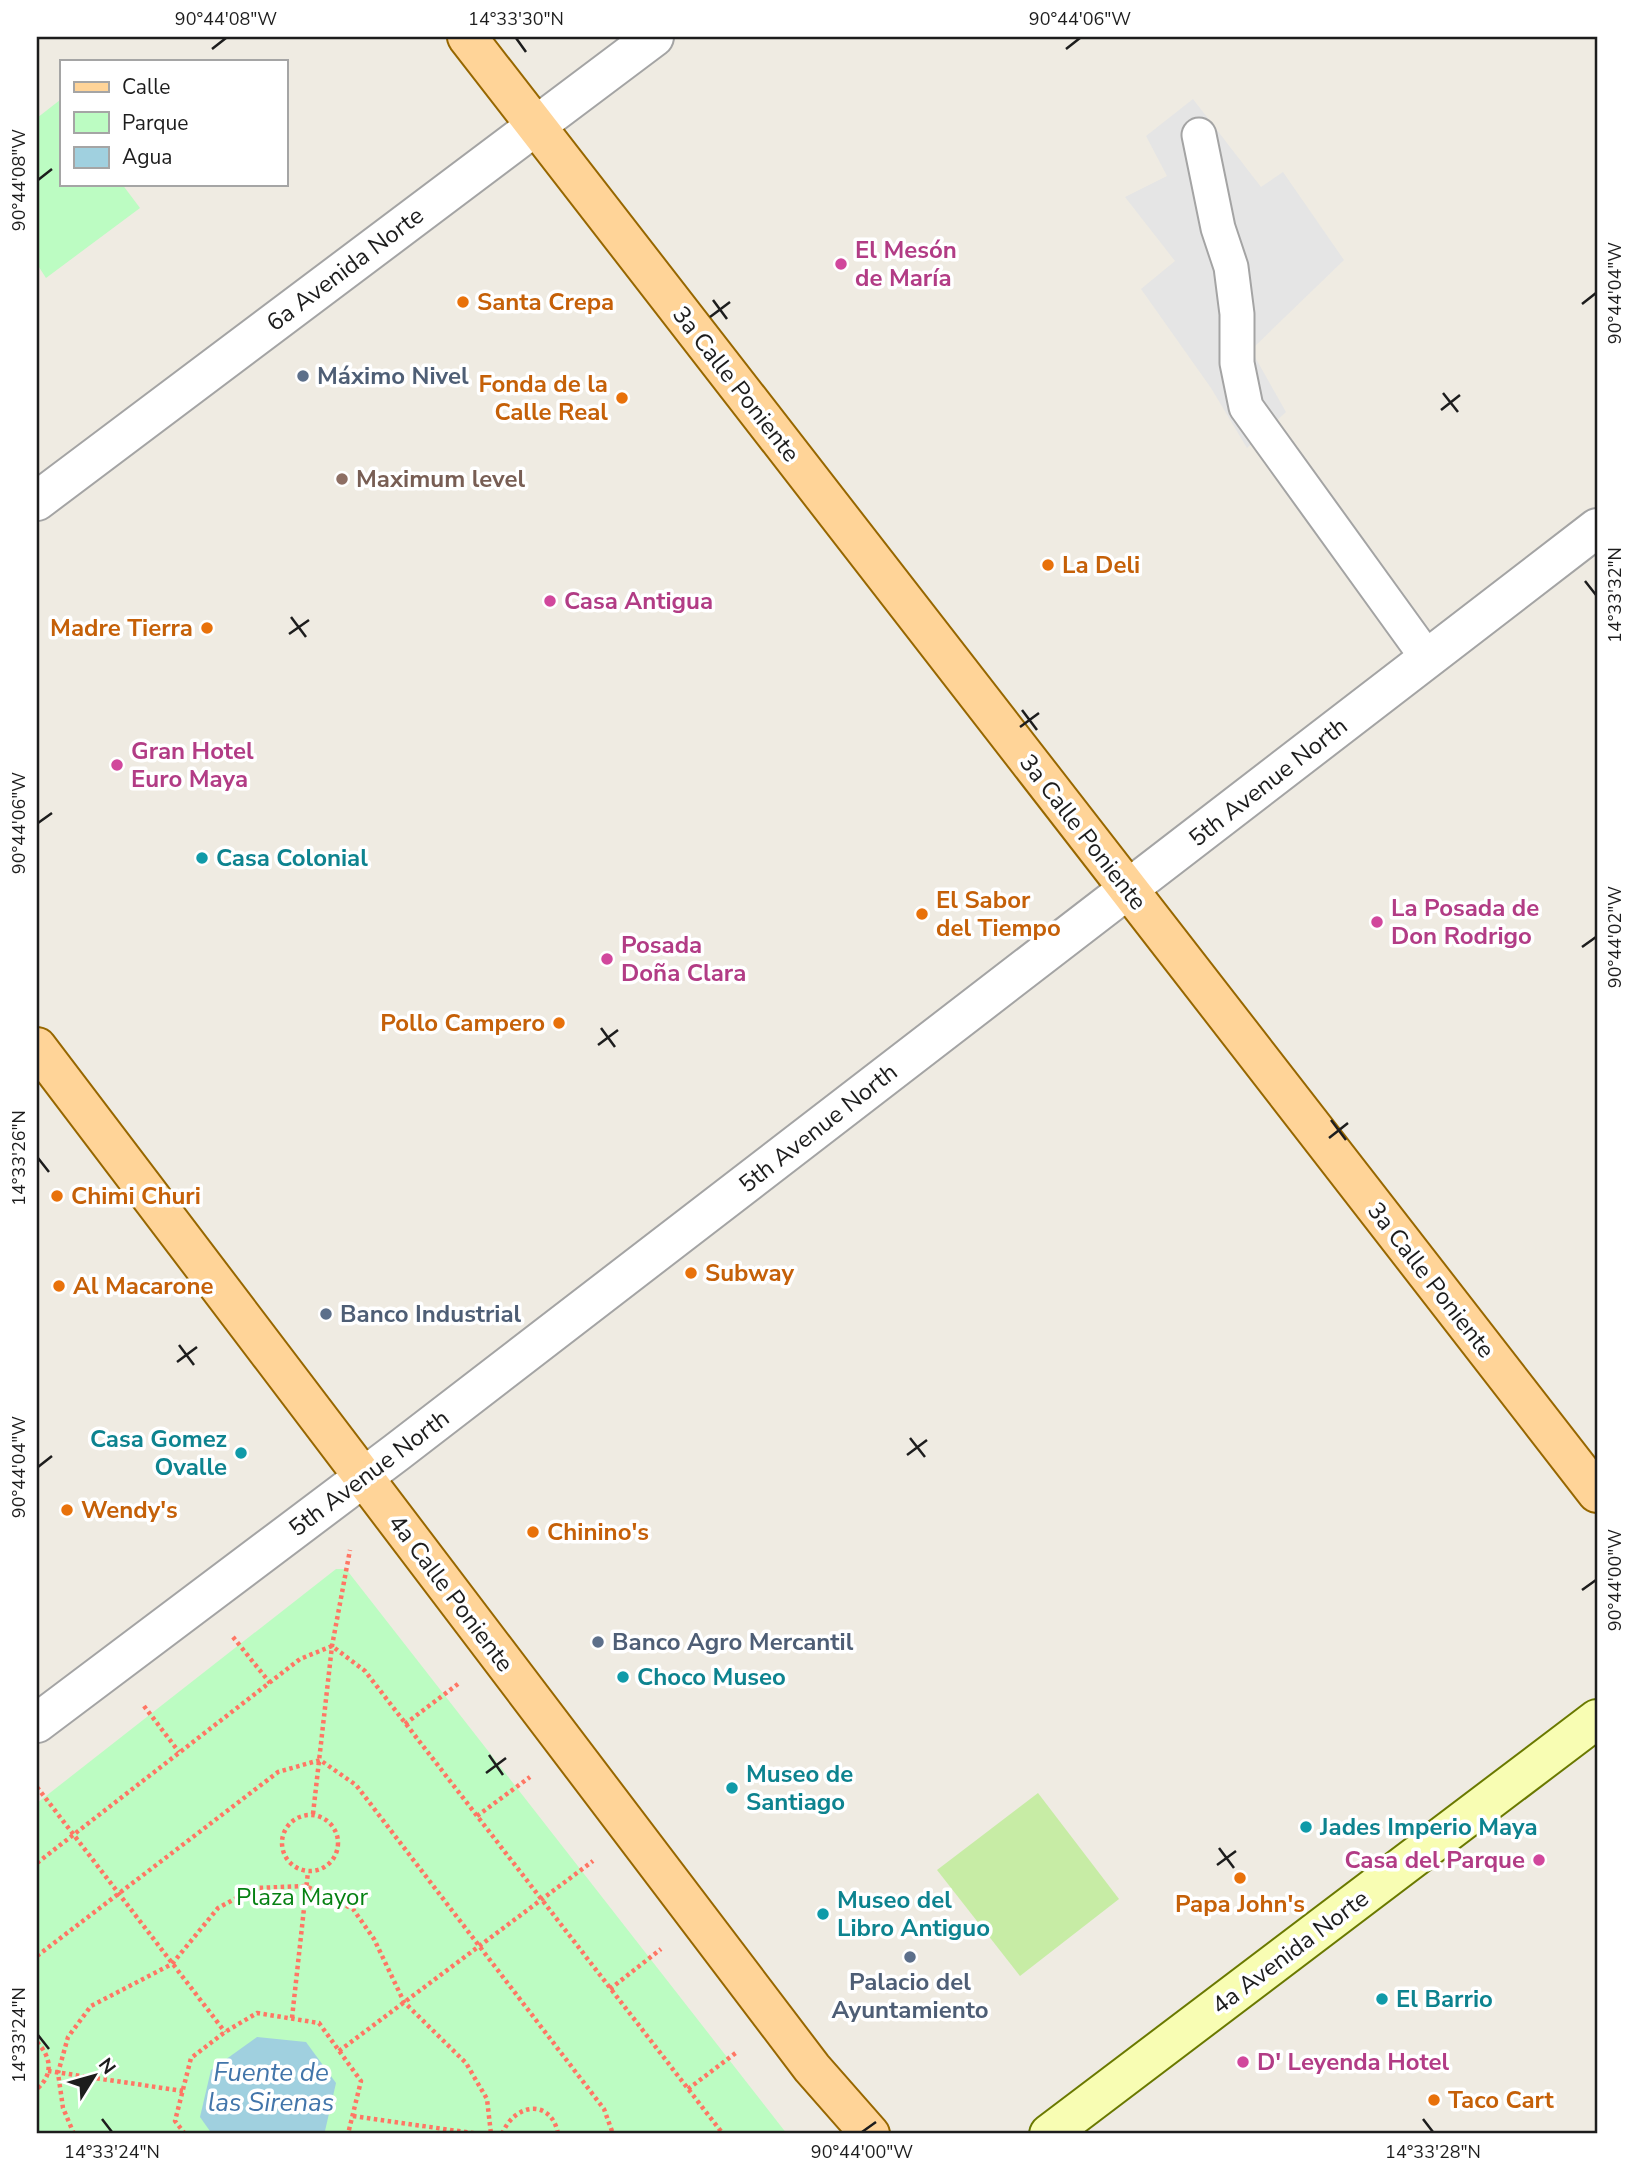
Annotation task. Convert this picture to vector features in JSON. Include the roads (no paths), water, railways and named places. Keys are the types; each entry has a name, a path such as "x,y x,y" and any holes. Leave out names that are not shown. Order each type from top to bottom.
{"main road":[{"name":"3a Calle Poniente","path":"467,37 1597,1493"},
{"name":"4a Calle Poniente","path":"37,1047 812,2068 870,2134"}],"street":[{"name":"6a Avenida Norte","path":"37,502 654,37"},
{"name":"5th Avenue North","path":"37,1723 363,1477 1597,528"},
{"name":"4a Avenida Norte","path":"1049,2134 1597,1720"}],"lane":[{"path":"1199,135 1218,228 1231,267 1237,314 1237,363 1246,407 1428,659"}],"water":[{"name":"Fuente de las Sirenas","path":"257,2037 306,2042 336,2083 325,2131 321,2134 212,2134 200,2117 211,2070"}],"place":[{"name":"El Mesón de María","path":"841,264"},
{"name":"Santa Crepa","path":"463,302"},
{"name":"Máximo Nivel","path":"303,376"},
{"name":"Fonda de la Calle Real","path":"622,398"},
{"name":"Maximum level","path":"342,479"},
{"name":"La Deli","path":"1048,565"},
{"name":"Casa Antigua","path":"550,601"},
{"name":"Madre Tierra","path":"207,628"},
{"name":"Gran Hotel Euro Maya","path":"117,765"},
{"name":"Casa Colonial","path":"202,858"},
{"name":"El Sabor del Tiempo","path":"922,914"},
{"name":"La Posada de Don Rodrigo","path":"1377,922"},
{"name":"Posada Doña Clara","path":"607,959"},
{"name":"Pollo Campero","path":"559,1023"},
{"name":"Chimi Churi","path":"57,1196"},
{"name":"Subway","path":"691,1273"},
{"name":"Al Macarone","path":"59,1286"},
{"name":"Banco Industrial","path":"326,1314"},
{"name":"Casa Gomez Ovalle","path":"241,1453"},
{"name":"Wendy's","path":"67,1510"},
{"name":"Chinino's","path":"533,1532"},
{"name":"Banco Agro Mercantil","path":"598,1642"},
{"name":"Choco Museo","path":"623,1677"},
{"name":"Museo de Santiago","path":"732,1788"},
{"name":"Jades Imperio Maya","path":"1306,1827"},
{"name":"Casa del Parque","path":"1539,1860"},
{"name":"Papa John's","path":"1240,1878"},
{"name":"Museo del Libro Antiguo","path":"823,1914"},
{"name":"Palacio del Ayuntamiento","path":"910,1957"},
{"name":"El Barrio","path":"1382,1999"},
{"name":"D' Leyenda Hotel","path":"1243,2062"},
{"name":"Taco Cart","path":"1434,2100"}],"park label":[{"name":"Plaza Mayor","path":"302,1897"}]}
